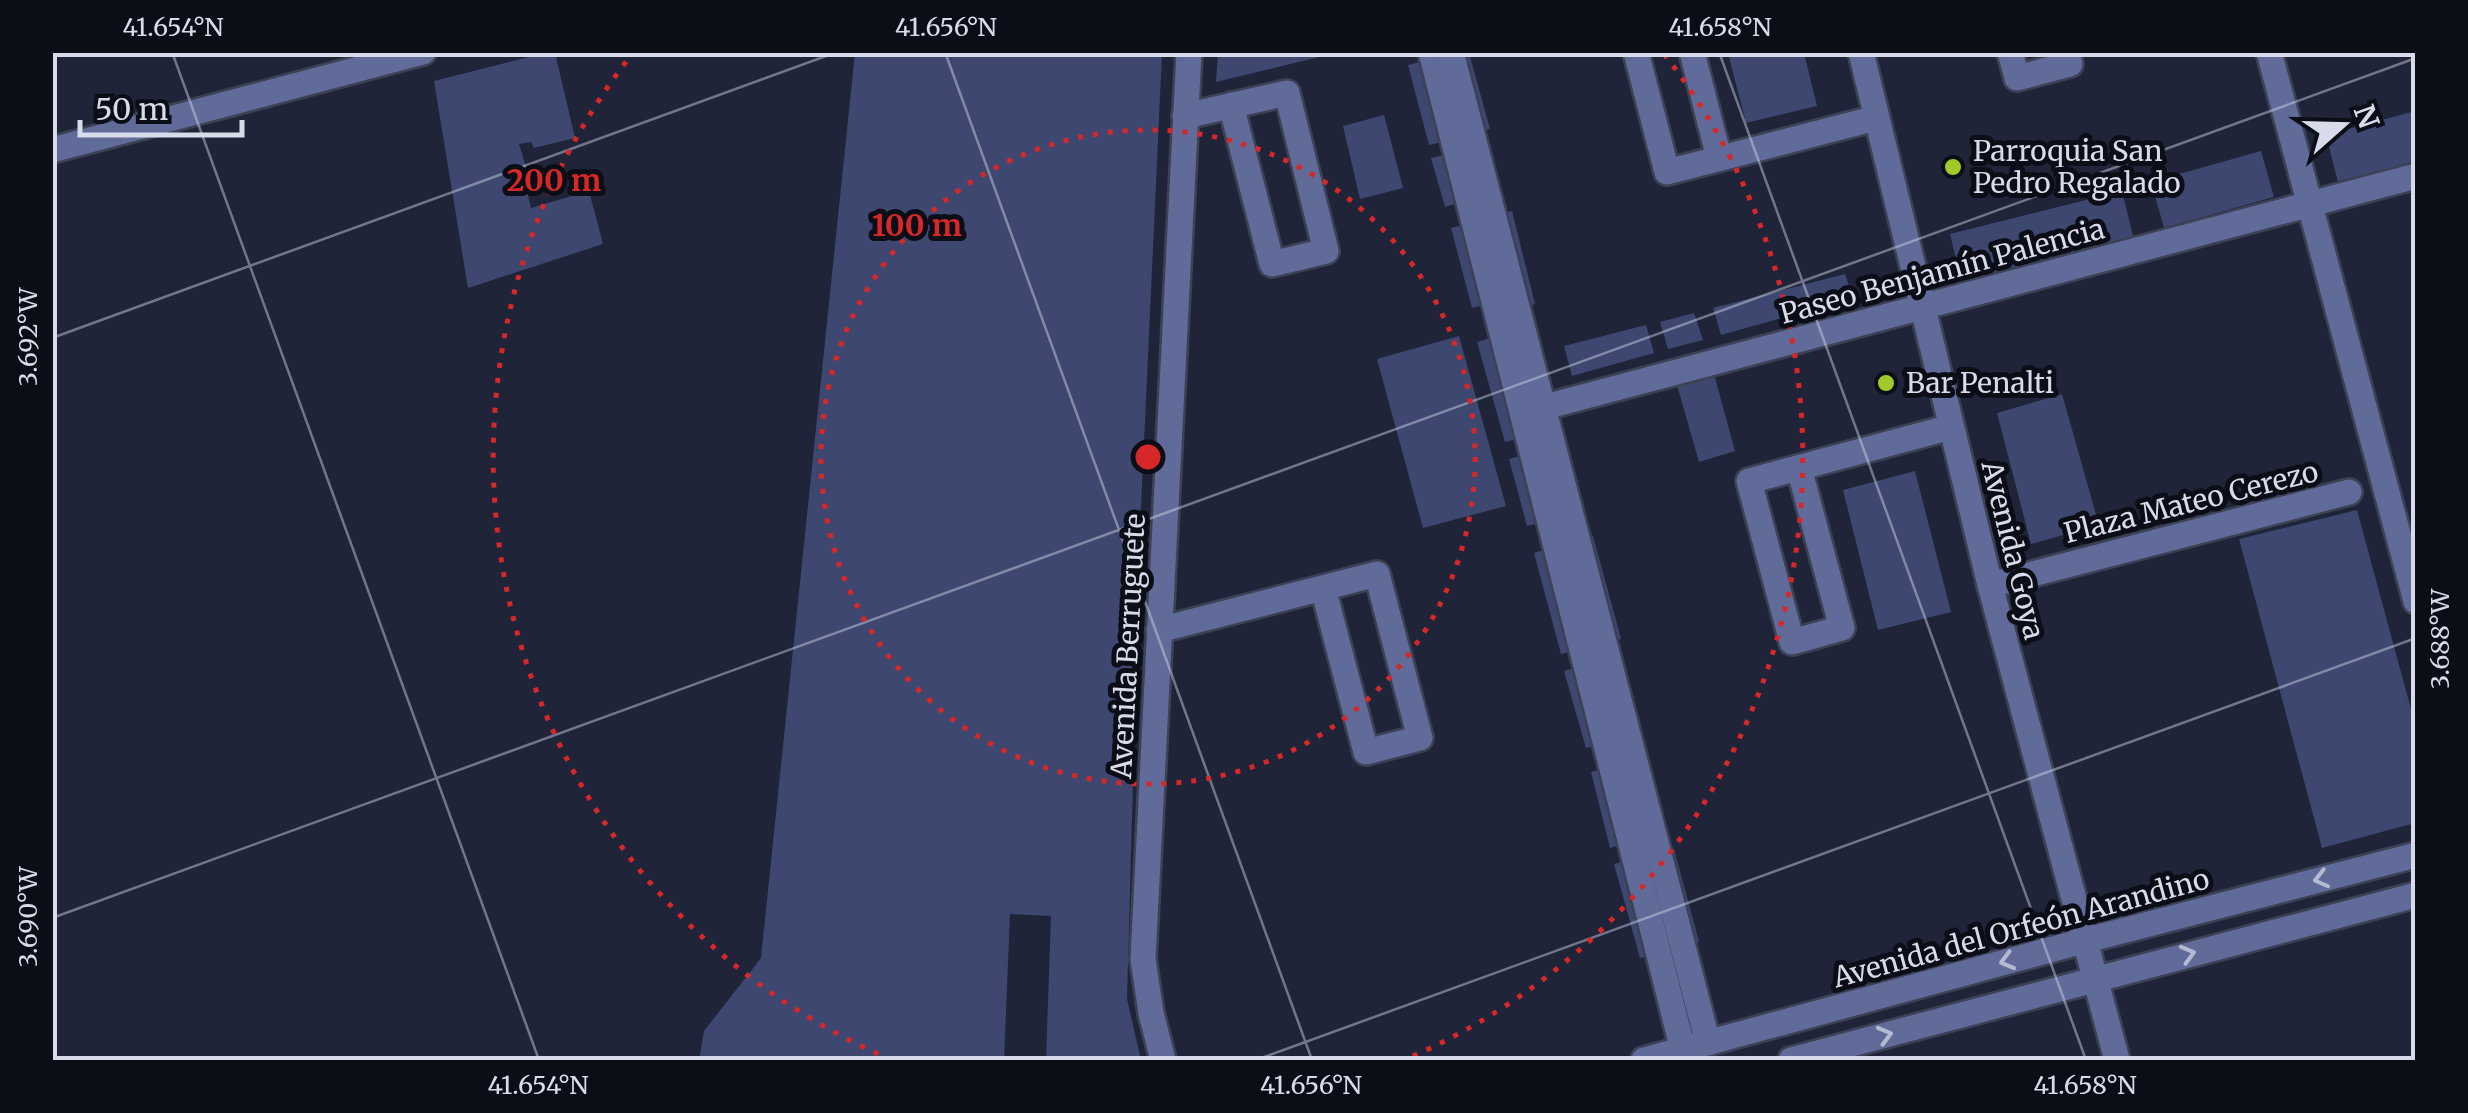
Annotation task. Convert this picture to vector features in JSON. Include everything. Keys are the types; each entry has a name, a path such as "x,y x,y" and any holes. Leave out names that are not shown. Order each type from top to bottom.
{"street":[{"path":"52,150 423,52"},
{"name":"Avenida Berruguete","path":"1162,1060 1143,958 1188,52"},
{"path":"1430,52 1463,142 1696,1047"},
{"path":"1451,52 1463,142"},
{"path":"1636,52 1667,172 1876,118"},
{"path":"1692,52 1719,158"},
{"name":"Avenida Goya","path":"1861,52 1990,585 2116,1060"},
{"path":"2010,52 2017,78 2070,64 2068,52"},
{"path":"2269,52 2416,601"},
{"path":"1184,116 1288,93 1326,252 1272,264 1231,106"},
{"name":"Paseo Benjamín Palencia","path":"1537,420 1923,307 2416,176"},
{"path":"1799,468 1842,628 1792,642 1749,481 1952,427"},
{"name":"Plaza Mateo Cerezo","path":"1990,585 2349,492"},
{"path":"1159,630 1322,588 1377,574 1420,738 1366,752 1322,588"},
{"name":"Avenida del Orfeón Arandino","path":"1644,1060 2083,940 2416,855"},
{"path":"1791,1060 2416,894"}],"shaded area":[{"path":"1318,52 1319,57 1216,82 1218,53"},
{"path":"555,53 575,138 534,148 531,142 519,144 526,167 534,166 538,179 525,184 531,208 589,191 603,244 468,288 434,81"},
{"path":"855,53 1162,53 1140,529 1127,999 1141,1060 1046,1060 1051,916 1010,914 1004,1060 699,1060 704,1031 761,958"},
{"path":"1457,53 1469,53 1490,129 1478,132"},
{"path":"1728,53 1804,53 1817,106 1746,123"},
{"path":"1420,62 1441,142 1429,145 1408,65"},
{"path":"2415,111 2415,161 2338,182 2326,135"},
{"path":"1384,115 1403,188 1360,199 1343,126"},
{"path":"2261,151 2274,197 2164,228 2151,182"},
{"path":"1444,155 1458,203 1445,207 1431,158"},
{"path":"2122,191 2134,240 1962,283 1950,234"},
{"path":"1512,211 1535,304 1523,308 1500,214"},
{"path":"1463,225 1483,305 1472,308 1451,228"},
{"path":"1845,274 1853,298 1721,335 1713,308"},
{"path":"1694,313 1703,340 1668,349 1660,322"},
{"path":"1646,325 1654,353 1572,376 1564,346"},
{"path":"1459,336 1506,506 1423,528 1377,359"},
{"path":"1490,338 1518,439 1505,442 1477,342"},
{"path":"1714,374 1735,451 1699,462 1677,385"},
{"path":"2062,394 2099,525 2031,544 1997,413"},
{"path":"1520,456 1539,523 1527,526 1509,459"},
{"path":"1915,471 1951,612 1878,630 1843,490"},
{"path":"2357,510 2415,724 2415,823 2322,848 2239,539"},
{"path":"1593,536 1621,639 1610,642 1582,539"},
{"path":"1546,549 1573,651 1561,654 1534,553"},
{"path":"1576,667 1598,745 1586,748 1564,671"},
{"path":"1603,769 1623,844 1610,848 1591,772"},
{"path":"1674,849 1699,942 1689,945 1664,852"},
{"path":"1626,861 1652,955 1640,958 1614,864"}],"place":[{"name":"Parroquia San Pedro Regalado","path":"1953,167"},
{"name":"Bar Penalti","path":"1886,383"}]}
